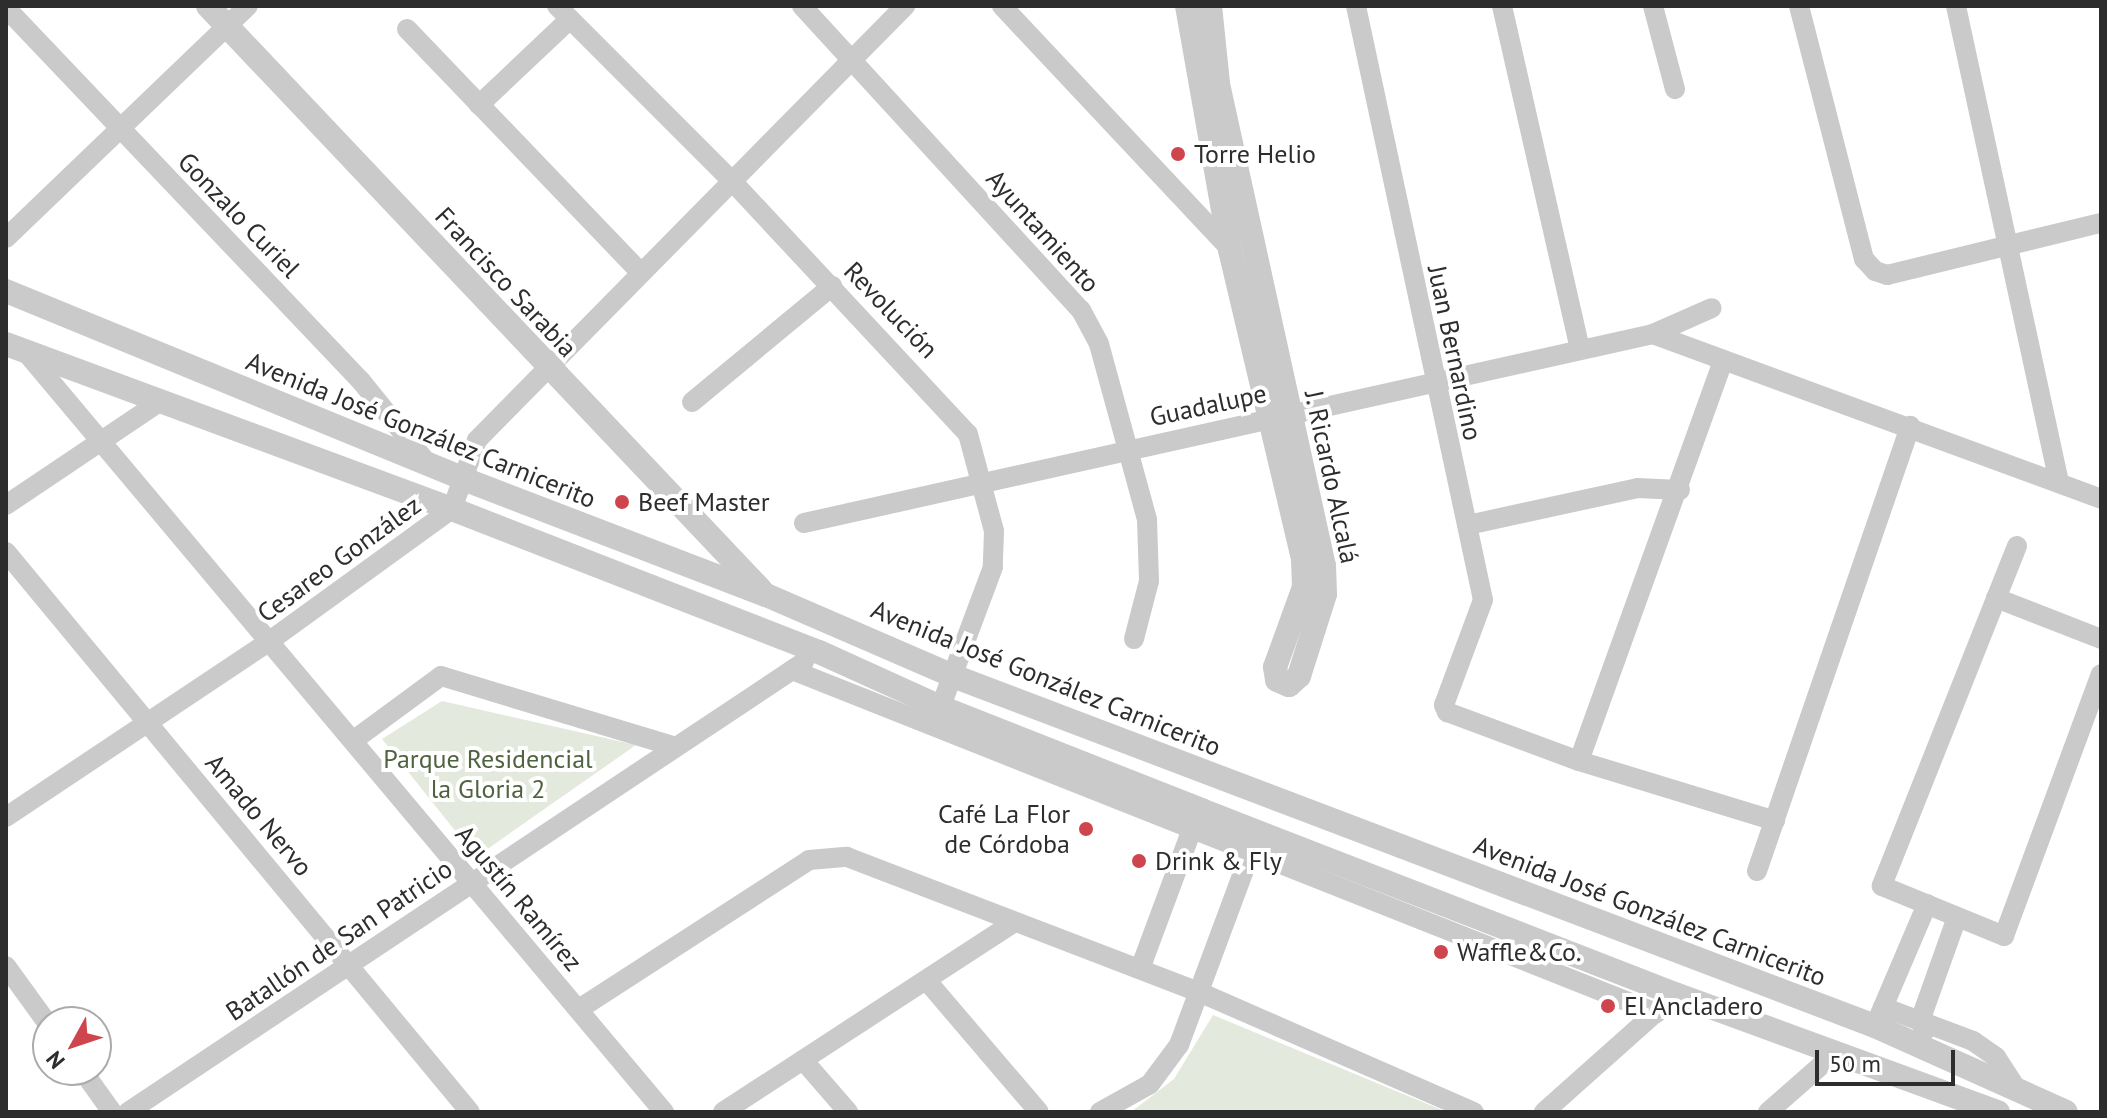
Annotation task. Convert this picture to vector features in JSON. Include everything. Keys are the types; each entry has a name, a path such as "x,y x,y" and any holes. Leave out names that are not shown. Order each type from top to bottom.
{"street":[{"name":"Francisco Sarabia","path":"208,6 766,595"},
{"path":"6,238 248,6"},
{"name":"Ayuntamiento","path":"802,6 1081,310 1099,344 1129,449 1150,555 1134,639"},
{"name":"Cesareo González","path":"6,817 271,640 452,509 477,440 546,365 905,6"},
{"path":"1002,6 1230,250 1259,274"},
{"name":"J. Ricardo Alcalá","path":"1187,6 1230,250 1281,416 1318,526 1325,594 1299,676 1289,685 1277,680 1275,667 1304,587 1303,559 1281,416 1259,274 1218,83 1210,6"},
{"name":"Juan Bernardino","path":"1356,6 1433,381 1483,600 1444,705 1453,718 1579,761"},
{"path":"1502,6 1580,348"},
{"path":"1653,6 1675,89"},
{"path":"1799,6 1864,259 1887,275 2101,223"},
{"path":"1956,6 2059,483"},
{"name":"Gonzalo Curiel","path":"6,8 361,381 428,464"},
{"path":"479,105 564,13"},
{"name":"Revolución","path":"564,13 731,180 956,415 968,434 984,484 994,531 993,567 937,717"},
{"path":"407,29 639,271"},
{"path":"692,402 832,286"},
{"name":"Avenida José González Carnicerito","path":"6,291 461,478 766,595 953,676 1879,1017 1933,1050 2015,1086 2052,1110"},
{"name":"Guadalupe","path":"804,523 1653,334 1712,308"},
{"path":"1653,334 1910,426 2101,499"},
{"path":"16,348 452,509 819,652 937,717 1192,829 1656,1013"},
{"name":"Agustín Ramírez","path":"16,348 101,440 271,640 664,1112"},
{"path":"1723,360 1680,490 1579,761 1775,821"},
{"path":"6,505 161,401"},
{"path":"1757,871 1910,426"},
{"path":"1468,525 1637,488 1680,490"},
{"path":"2017,546 1882,886 2004,936 2101,674"},
{"name":"Amado Nervo","path":"6,552 470,1112"},
{"path":"1996,598 2101,639"},
{"name":"Batallón de San Patricio","path":"128,1112 347,963 819,652"},
{"path":"792,670 937,717 1272,837 1675,994 1998,1112"},
{"path":"354,740 441,676 676,747"},
{"path":"1140,969 1192,829"},
{"path":"1100,1112 1150,1084 1166,1065 1199,992 1251,851 1272,837"},
{"path":"579,1009 809,860 829,855 847,857 1199,992 1474,1112"},
{"path":"1927,904 1879,1017 1920,1021 1973,1041 1996,1057 2015,1086"},
{"path":"1933,1050 1920,1021 1957,917"},
{"path":"723,1112 1013,923"},
{"path":"6,966 35,1006"},
{"path":"927,981 1039,1112"},
{"path":"1544,1112 1675,994"},
{"path":"1768,1112 1834,1054"},
{"path":"803,1060 848,1112"},
{"path":"93,1086 112,1112"}],"green space":[{"name":"Parque Residencial la Gloria 2","path":"442,701 636,745 476,857 382,739"},
{"path":"1213,1015 1447,1112 1131,1112 1174,1079"}],"place":[{"name":"Torre Helio","path":"1178,154"},
{"name":"Beef Master","path":"622,502"},
{"name":"Café La Flor de Córdoba","path":"1086,829"},
{"name":"Drink & Fly","path":"1139,861"},
{"name":"Waffle&Co.","path":"1441,952"},
{"name":"El Ancladero","path":"1608,1006"}]}
